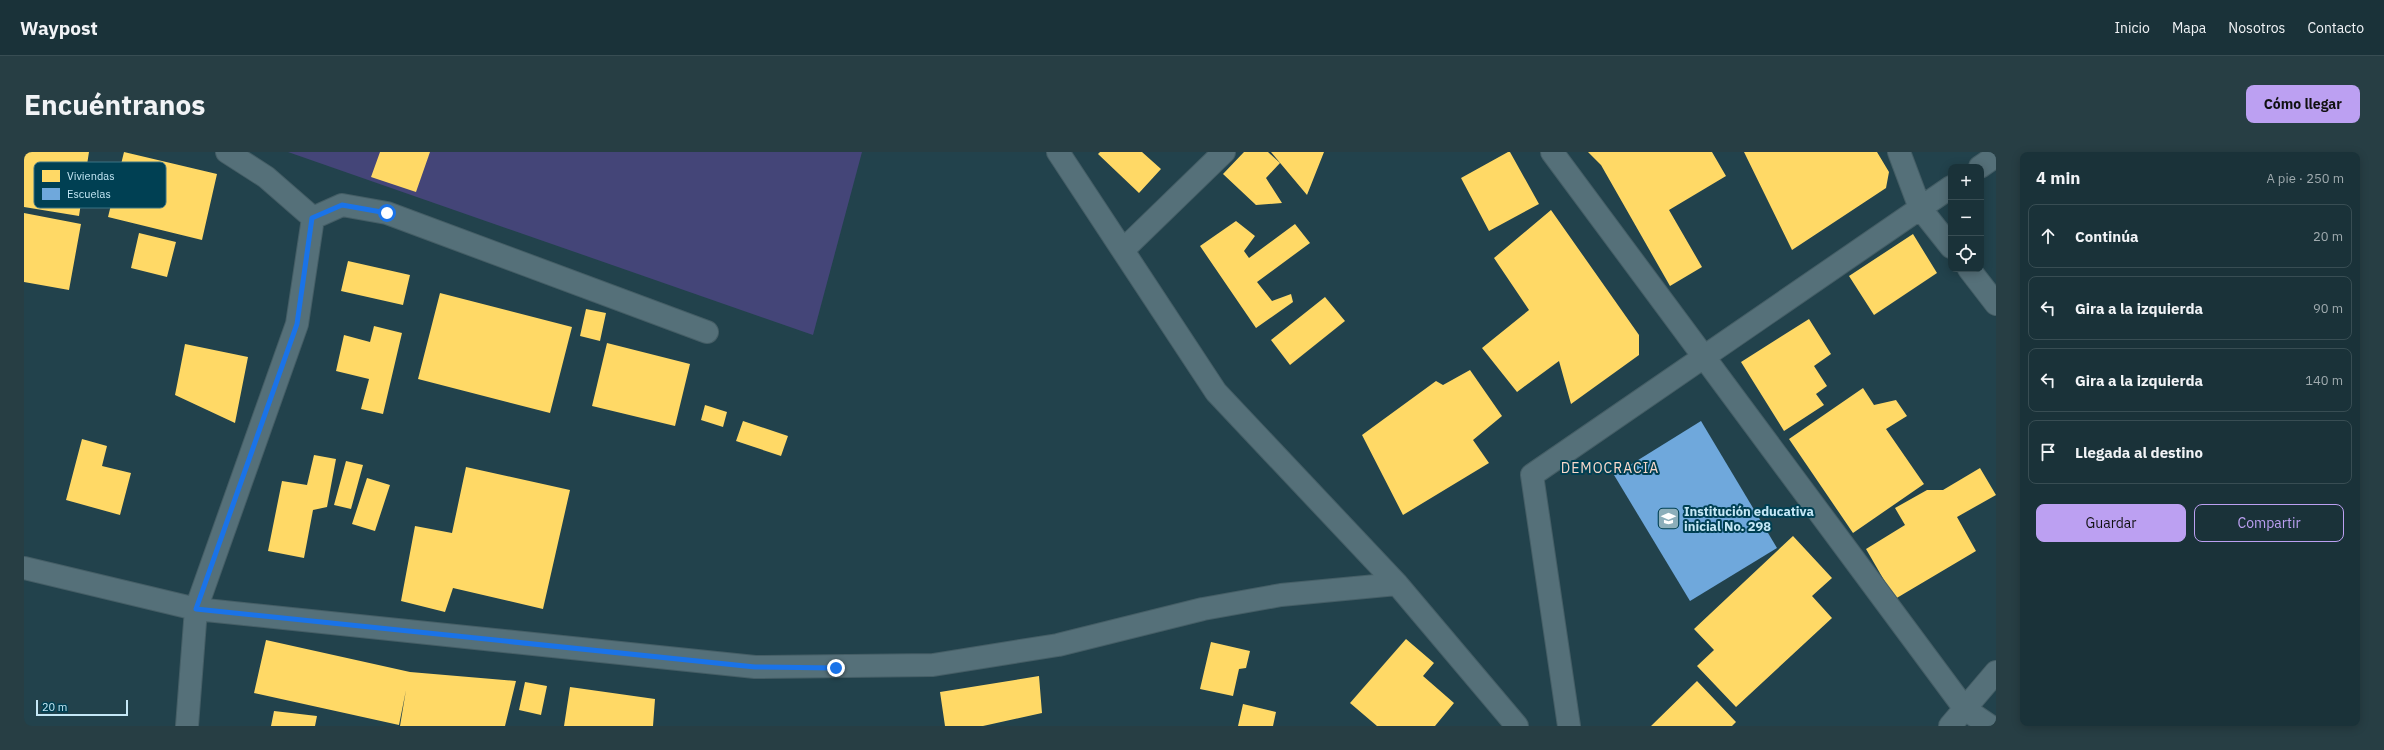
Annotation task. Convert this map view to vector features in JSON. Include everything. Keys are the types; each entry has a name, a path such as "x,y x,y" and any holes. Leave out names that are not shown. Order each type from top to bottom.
{"street":[{"path":"227,152 266,177 312,218"},
{"path":"1058,152 1216,392 1397,584 1517,726"},
{"path":"1123,250 1224,152"},
{"path":"1552,152 1965,708 1990,726"},
{"path":"1899,152 1920,208 1948,243"},
{"path":"1984,164 1996,156"},
{"path":"1570,726 1532,475 1948,189"},
{"path":"312,218 342,205 387,213 707,332"},
{"path":"187,726 196,609 297,324 312,218"},
{"path":"1971,272 1996,304"},
{"path":"24,568 196,609 755,667 836,668 933,665 1058,645 1203,609 1281,595 1397,584"},
{"path":"1950,726 1996,672"}],"shaded area":[{"path":"288,152 862,152 813,335"}],"building: Viviendas":[{"path":"24,152 89,152 87,162 34,162 34,208 80,208 79,216 24,207"},
{"path":"124,152 217,174 202,240 108,217 110,208 166,208 166,162 122,162"},
{"path":"380,152 430,152 416,192 371,177"},
{"path":"1100,152 1142,152 1161,169 1139,193 1098,154"},
{"path":"1244,152 1268,152 1280,163 1266,178 1282,203 1256,205 1223,174"},
{"path":"1271,152 1324,152 1307,195 1281,164"},
{"path":"1510,152 1539,204 1489,231 1461,178"},
{"path":"1588,152 1712,152 1726,176 1669,210 1702,267 1670,286 1601,165"},
{"path":"1744,152 1877,152 1889,172 1886,188 1792,250"},
{"path":"1551,210 1639,335 1639,355 1571,404 1559,361 1517,392 1482,348 1529,310 1494,258"},
{"path":"24,213 81,224 69,290 24,282"},
{"path":"1236,221 1255,236 1244,251 1249,258 1295,224 1310,243 1257,282 1272,301 1291,294 1293,302 1256,328 1200,246"},
{"path":"139,233 176,242 167,277 131,268"},
{"path":"1913,234 1937,273 1874,315 1849,276"},
{"path":"348,261 410,275 403,305 341,291"},
{"path":"440,293 572,327 550,413 418,379"},
{"path":"1325,297 1345,321 1290,365 1271,340"},
{"path":"586,309 606,313 600,341 580,336"},
{"path":"1809,319 1831,354 1814,366 1827,386 1816,394 1824,405 1784,431 1741,362"},
{"path":"374,326 402,333 383,414 361,409 369,379 336,371 344,335 370,342"},
{"path":"607,343 690,364 675,426 592,406"},
{"path":"185,344 248,357 235,423 175,395"},
{"path":"1470,370 1502,416 1473,440 1489,463 1403,515 1362,435 1436,381 1443,385"},
{"path":"1863,388 1874,405 1896,400 1907,416 1886,429 1924,484 1853,533 1789,439"},
{"path":"705,405 727,412 723,427 701,420"},
{"path":"743,421 788,436 781,456 736,441"},
{"path":"82,439 107,446 102,466 131,473 120,515 66,500"},
{"path":"314,455 336,459 327,507 313,510 304,558 268,551 282,481 307,485"},
{"path":"346,461 363,465 351,509 334,505"},
{"path":"466,467 570,490 543,609 453,588 445,612 401,601 415,526 452,533"},
{"path":"1980,468 1996,495 1957,517 1976,551 1895,599 1866,549 1905,525 1895,508 1927,490 1943,490"},
{"path":"367,478 390,485 375,531 352,524"},
{"path":"1793,536 1832,578 1812,596 1832,618 1736,707 1697,666 1714,650 1694,629"},
{"path":"1406,639 1434,663 1423,676 1454,703 1435,726 1377,726 1350,703"},
{"path":"266,640 410,672 516,681 505,726 400,726 406,690 399,725 254,693"},
{"path":"1211,642 1250,651 1246,668 1239,669 1233,696 1200,689"},
{"path":"1039,676 1042,713 983,726 945,726 940,692"},
{"path":"1697,681 1736,722 1732,726 1651,726"},
{"path":"525,682 547,686 541,715 519,710"},
{"path":"570,687 655,699 653,726 564,726"},
{"path":"1243,704 1276,712 1273,726 1238,726"},
{"path":"274,711 317,716 315,726 271,726"}],"building: Escuelas":[{"path":"1701,421 1777,548 1690,601 1614,475"}],"place":[{"name":"Institución educativa inicial No. 298","path":"1669,518"}],"district":[{"name":"DEMOCRACIA","path":"1610,468"}],"route":[{"path":"387,213 342,205 312,218 297,324 196,609 755,667 836,668"}]}
